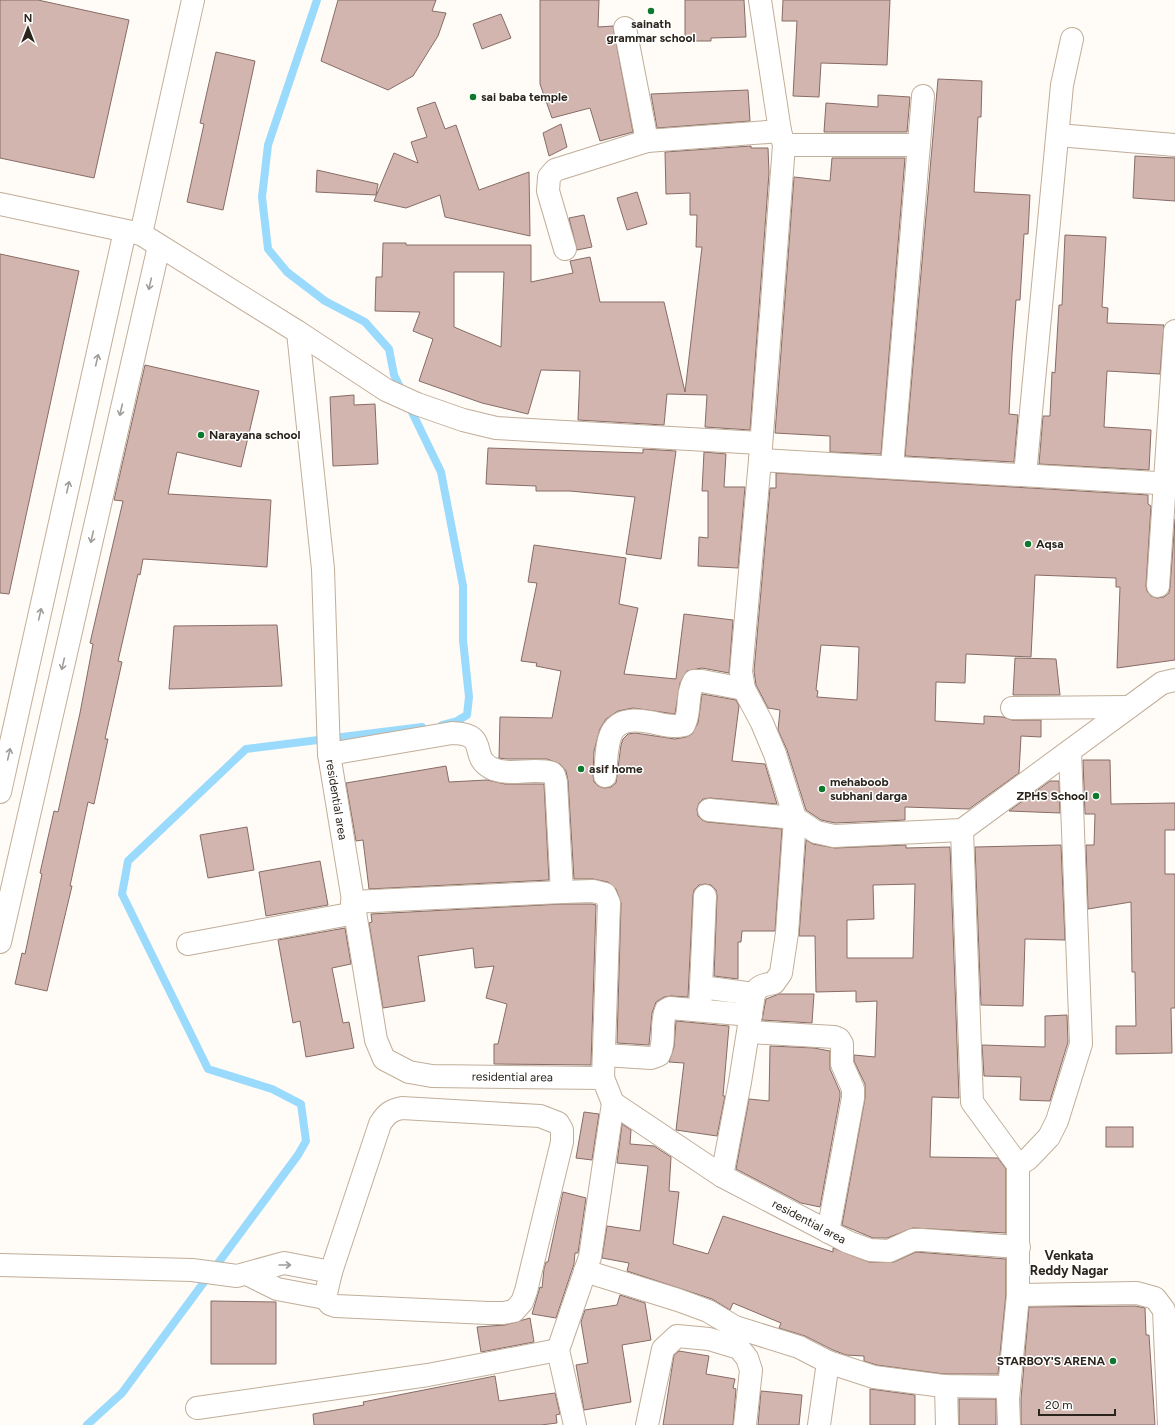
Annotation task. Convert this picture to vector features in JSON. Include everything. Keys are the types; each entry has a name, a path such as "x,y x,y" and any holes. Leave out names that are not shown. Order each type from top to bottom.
{"street":[{"path":"0,792 133,232 193,0"},
{"path":"722,1176 750,1024 754,994 762,985 774,983 781,974 787,933 795,818 775,754 762,723 744,689 741,672 760,451 782,138 760,0"},
{"path":"625,28 647,141"},
{"path":"1025,475 1062,85 1072,39"},
{"path":"892,467 923,96"},
{"path":"1058,135 1175,145"},
{"path":"565,249 548,191 549,177 555,170 647,141 782,138 919,146"},
{"path":"0,204 133,232 159,246 298,332 386,390 417,404 463,420 496,428 760,451 892,467 1170,483"},
{"path":"0,942 159,246"},
{"path":"1158,586 1170,483 1175,331"},
{"path":"298,332 323,569 329,753"},
{"path":"605,776 609,737 616,726 629,721 639,720 675,727 684,726 688,718 691,686 694,681 702,680 744,689"},
{"path":"709,810 795,818 816,832 834,836 962,830 1162,683 1175,680"},
{"path":"1012,708 1128,707"},
{"name":"residential area","path":"562,892 554,775 548,772 499,771 490,768 480,757 477,743 474,738 466,734 452,733 329,753 376,1040 384,1059 409,1072 432,1076 603,1078"},
{"path":"1018,1165 1028,1159 1049,1137 1057,1121 1081,1044 1070,751"},
{"path":"962,830 972,1102 1018,1165 1018,1295 1009,1387 1009,1425"},
{"path":"188,944 354,908 562,892 600,892 605,894 608,898 603,1078 613,1103 590,1257 558,1350 575,1425"},
{"path":"700,1010 705,896"},
{"path":"701,987 754,994"},
{"path":"604,1055 655,1057 659,1055 662,1048 663,1017 666,1010 674,1008 700,1010 750,1024 834,1037 839,1040 842,1044 842,1064 853,1089 853,1098 828,1232"},
{"name":"residential area","path":"613,1103 722,1176 828,1232 848,1242 870,1250 888,1251 913,1240 1019,1247"},
{"path":"413,1108 540,1116 558,1123 562,1130 562,1142 526,1291 522,1302 514,1310 488,1314 336,1306 330,1304 326,1298 331,1272 380,1124 386,1114 394,1109 413,1108"},
{"path":"242,1275 284,1264 331,1272"},
{"path":"0,1265 192,1270 242,1275 277,1289 326,1298"},
{"path":"585,1272 678,1300 708,1311 735,1327 799,1347 828,1362 874,1377 946,1386 1009,1387"},
{"path":"1018,1295 1137,1293 1155,1298 1164,1310 1170,1425"},
{"path":"647,1425 663,1349 677,1336 709,1339 739,1348 747,1358 751,1370 745,1425"},
{"path":"197,1408 428,1375 558,1350"},
{"path":"819,1425 828,1362"},
{"path":"946,1386 947,1425"}],"building":[{"path":"0,0 38,0 129,20 94,178 0,158"},
{"path":"338,0 436,0 432,11 446,13 438,36 413,76 388,90 321,61"},
{"path":"540,0 599,0 598,27 613,26 633,132 600,141 590,108 552,118 540,84"},
{"path":"685,0 744,0 746,37 711,38 711,41 685,41"},
{"path":"783,0 890,0 887,65 821,63 819,97 793,96 797,21 782,21"},
{"path":"501,14 511,38 482,49 473,24"},
{"path":"216,52 255,61 223,210 187,202 204,124 200,123"},
{"path":"938,79 982,81 981,117 978,117 974,192 1030,195 1028,234 1024,234 1020,300 1016,300 1012,354 1009,414 1018,415 1014,462 905,456"},
{"path":"748,90 750,121 657,128 651,94"},
{"path":"878,95 910,97 907,132 824,132 826,103 878,107"},
{"path":"435,102 445,129 456,125 479,190 529,172 530,236 445,217 440,195 406,208 374,201 394,153 418,163 411,142 427,137 417,108"},
{"path":"561,124 567,147 549,156 543,133"},
{"path":"751,146 751,148 768,148 769,173 750,430 705,427 707,395 667,394 664,425 578,420 580,371 541,370 528,414 482,403 419,381 433,339 413,331 420,312 375,311 376,277 382,277 383,243 406,243 406,245 531,245 531,282 573,273 570,261 590,257 600,302 664,302 685,392 702,247 696,247 697,215 690,215 690,193 666,194 665,152","holes":["454,272 504,272 501,347 454,327"]},
{"path":"1135,156 1175,158 1175,201 1133,198"},
{"path":"832,158 905,158 881,454 830,452 830,436 775,433 794,177 830,181"},
{"path":"317,170 378,184 376,195 316,192"},
{"path":"637,192 647,224 627,230 617,198"},
{"path":"584,215 592,247 577,250 569,218"},
{"path":"1065,235 1106,237 1102,307 1108,308 1107,323 1164,325 1160,374 1107,371 1104,427 1151,430 1149,470 1039,464 1043,416 1050,416 1052,372 1055,373 1059,305 1062,305"},
{"path":"0,254 79,271 9,594 0,593"},
{"path":"145,365 259,391 241,467 177,452 168,494 271,500 267,567 143,559 140,575 138,574 118,661 122,662 105,739 108,739 94,804 88,802 70,886 72,886 47,991 15,984 22,953 25,954 42,874 40,873 54,811 58,812 80,713 93,644 90,643 123,501 114,500"},
{"path":"354,395 354,405 375,404 378,464 333,466 330,397"},
{"path":"488,448 643,453 643,449 676,451 661,559 626,554 635,497 570,491 536,491 536,486 486,484"},
{"path":"704,452 726,454 724,487 745,487 738,568 698,566 699,537 708,538 708,491 702,491"},
{"path":"776,473 1148,495 1148,504 1151,506 1146,586 1147,591 1151,596 1157,598 1164,597 1169,593 1175,519 1175,660 1117,668 1120,587 1116,587 1116,578 1035,575 1031,657 966,654 965,683 936,682 935,721 984,724 984,716 1003,717 1012,720 1041,720 1041,737 1021,736 1019,773 969,809 905,807 905,820 835,823 821,820 806,810 787,750 778,730 780,710 768,708 756,685 754,671 770,488 776,488","holes":["821,645 859,647 857,700 817,697 818,691 816,690"]},
{"path":"534,545 626,558 619,604 638,608 624,674 676,679 684,614 733,620 729,673 702,668 687,671 680,683 675,714 633,708 618,711 606,719 600,729 594,751 594,782 598,786 604,788 611,787 616,783 621,745 623,739 628,734 635,733 675,739 692,734 698,723 702,694 736,700 739,706 732,761 765,764 777,804 710,798 703,799 699,803 697,809 698,816 707,822 782,829 775,931 742,931 741,942 738,942 738,979 714,976 717,896 716,890 711,885 699,885 694,890 693,895 688,997 664,997 656,1002 652,1013 649,1045 617,1043 621,903 616,889 608,882 593,879 574,879 568,781 566,771 560,764 547,759 499,758 500,717 552,718 561,671 536,666 537,663 521,661 537,583 528,582"},
{"path":"277,625 282,686 169,689 174,626"},
{"path":"1015,658 1056,659 1060,695 1013,695"},
{"path":"1083,760 1110,760 1111,804 1175,803 1175,830 1165,830 1165,874 1175,874 1175,1008 1171,1008 1172,1053 1116,1054 1116,1026 1136,1026 1135,972 1132,972 1131,902 1088,909 1086,845 1094,845 1095,814 1085,814"},
{"path":"446,766 449,782 487,780 505,784 544,784 549,880 369,889 363,840 356,841 346,783"},
{"path":"1050,781 1059,781 1060,813 1009,811"},
{"path":"247,827 254,870 208,878 200,835"},
{"path":"806,840 813,844 835,848 906,845 906,848 950,847 959,1098 932,1097 930,1157 998,1158 1006,1169 1006,1233 913,1228 887,1238 873,1238 842,1225 865,1098 865,1084 854,1061 854,1055 875,1057 877,1001 856,1002 856,991 816,992 815,936 799,936","holes":["915,884 913,958 847,958 847,920 874,919 873,885"]},
{"path":"1061,845 1065,940 1025,939 1023,1006 981,1005 975,847"},
{"path":"320,861 328,905 266,916 259,872"},
{"path":"562,904 596,905 591,1065 494,1064 494,1044 498,1044 507,1004 486,998 494,966 475,968 473,948 418,956 425,1001 383,1008 369,923 372,922 371,914"},
{"path":"345,928 351,964 332,968 343,1023 349,1022 354,1048 306,1057 300,1021 293,1023 278,940"},
{"path":"779,994 814,994 812,1023 762,1020 766,999"},
{"path":"1067,1015 1068,1042 1050,1101 1020,1100 1021,1077 984,1076 982,1045 1045,1047 1045,1016"},
{"path":"676,1021 729,1026 723,1096 725,1096 717,1136 676,1130 684,1063 669,1062 674,1047"},
{"path":"770,1046 814,1048 830,1051 830,1069 840,1092 840,1097 820,1207 801,1203 736,1169 749,1099 769,1101"},
{"path":"584,1112 599,1114 592,1160 576,1158"},
{"path":"622,1124 631,1130 630,1144 654,1146 671,1157 669,1191 679,1192 673,1244 708,1254 723,1216 833,1252 833,1248 869,1262 894,1262 916,1252 1006,1259 1006,1294 998,1374 944,1374 877,1365 864,1361 864,1356 846,1355 805,1336 779,1328 781,1323 733,1303 730,1310 712,1299 627,1271 629,1263 602,1258 607,1226 640,1231 648,1166 617,1163"},
{"path":"1106,1127 1133,1127 1133,1147 1106,1147"},
{"path":"563,1192 586,1198 578,1253 575,1253 574,1264 556,1318 532,1314 540,1287 542,1288 544,1269 546,1262 548,1262"},
{"path":"620,1295 645,1303 651,1340 622,1345 631,1402 584,1410 576,1365 588,1363 581,1322 585,1310 617,1305"},
{"path":"211,1301 276,1302 276,1364 211,1364"},
{"path":"1135,1306 1145,1308 1146,1335 1149,1335 1155,1425 1021,1425 1021,1399 1029,1307"},
{"path":"530,1318 534,1342 481,1352 477,1327 505,1325"},
{"path":"679,1351 709,1356 706,1374 735,1379 733,1388 736,1389 733,1425 663,1425 674,1355"},
{"path":"495,1376 499,1401 555,1393 560,1414 556,1415 557,1423 541,1425 314,1425 313,1414 364,1405 363,1402"},
{"path":"870,1389 915,1395 915,1425 870,1425"},
{"path":"761,1391 802,1395 799,1425 758,1425"},
{"path":"959,1399 996,1399 996,1425 959,1425"}],"waterway":[{"path":"317,0 268,145 262,197 268,249 287,272 325,301 365,322 389,349 394,375 403,393"},
{"path":"409,406 441,472 463,586 463,640 469,697 467,715 457,721 442,725"},
{"path":"87,1425 122,1393 298,1155 306,1141 301,1104 272,1089 208,1069 122,894 128,861 246,749 422,727"}],"place":[{"name":"sainath grammar school","path":"651,11"},
{"name":"sai baba temple","path":"473,97"},
{"name":"Narayana school","path":"201,435"},
{"name":"Aqsa","path":"1028,544"},
{"name":"asif home","path":"581,769"},
{"name":"mehaboob subhani darga","path":"822,789"},
{"name":"ZPHS School","path":"1096,796"},
{"name":"STARBOY'S ARENA","path":"1113,1361"}],"district":[{"name":"Venkata Reddy Nagar","path":"1069,1262"}]}
